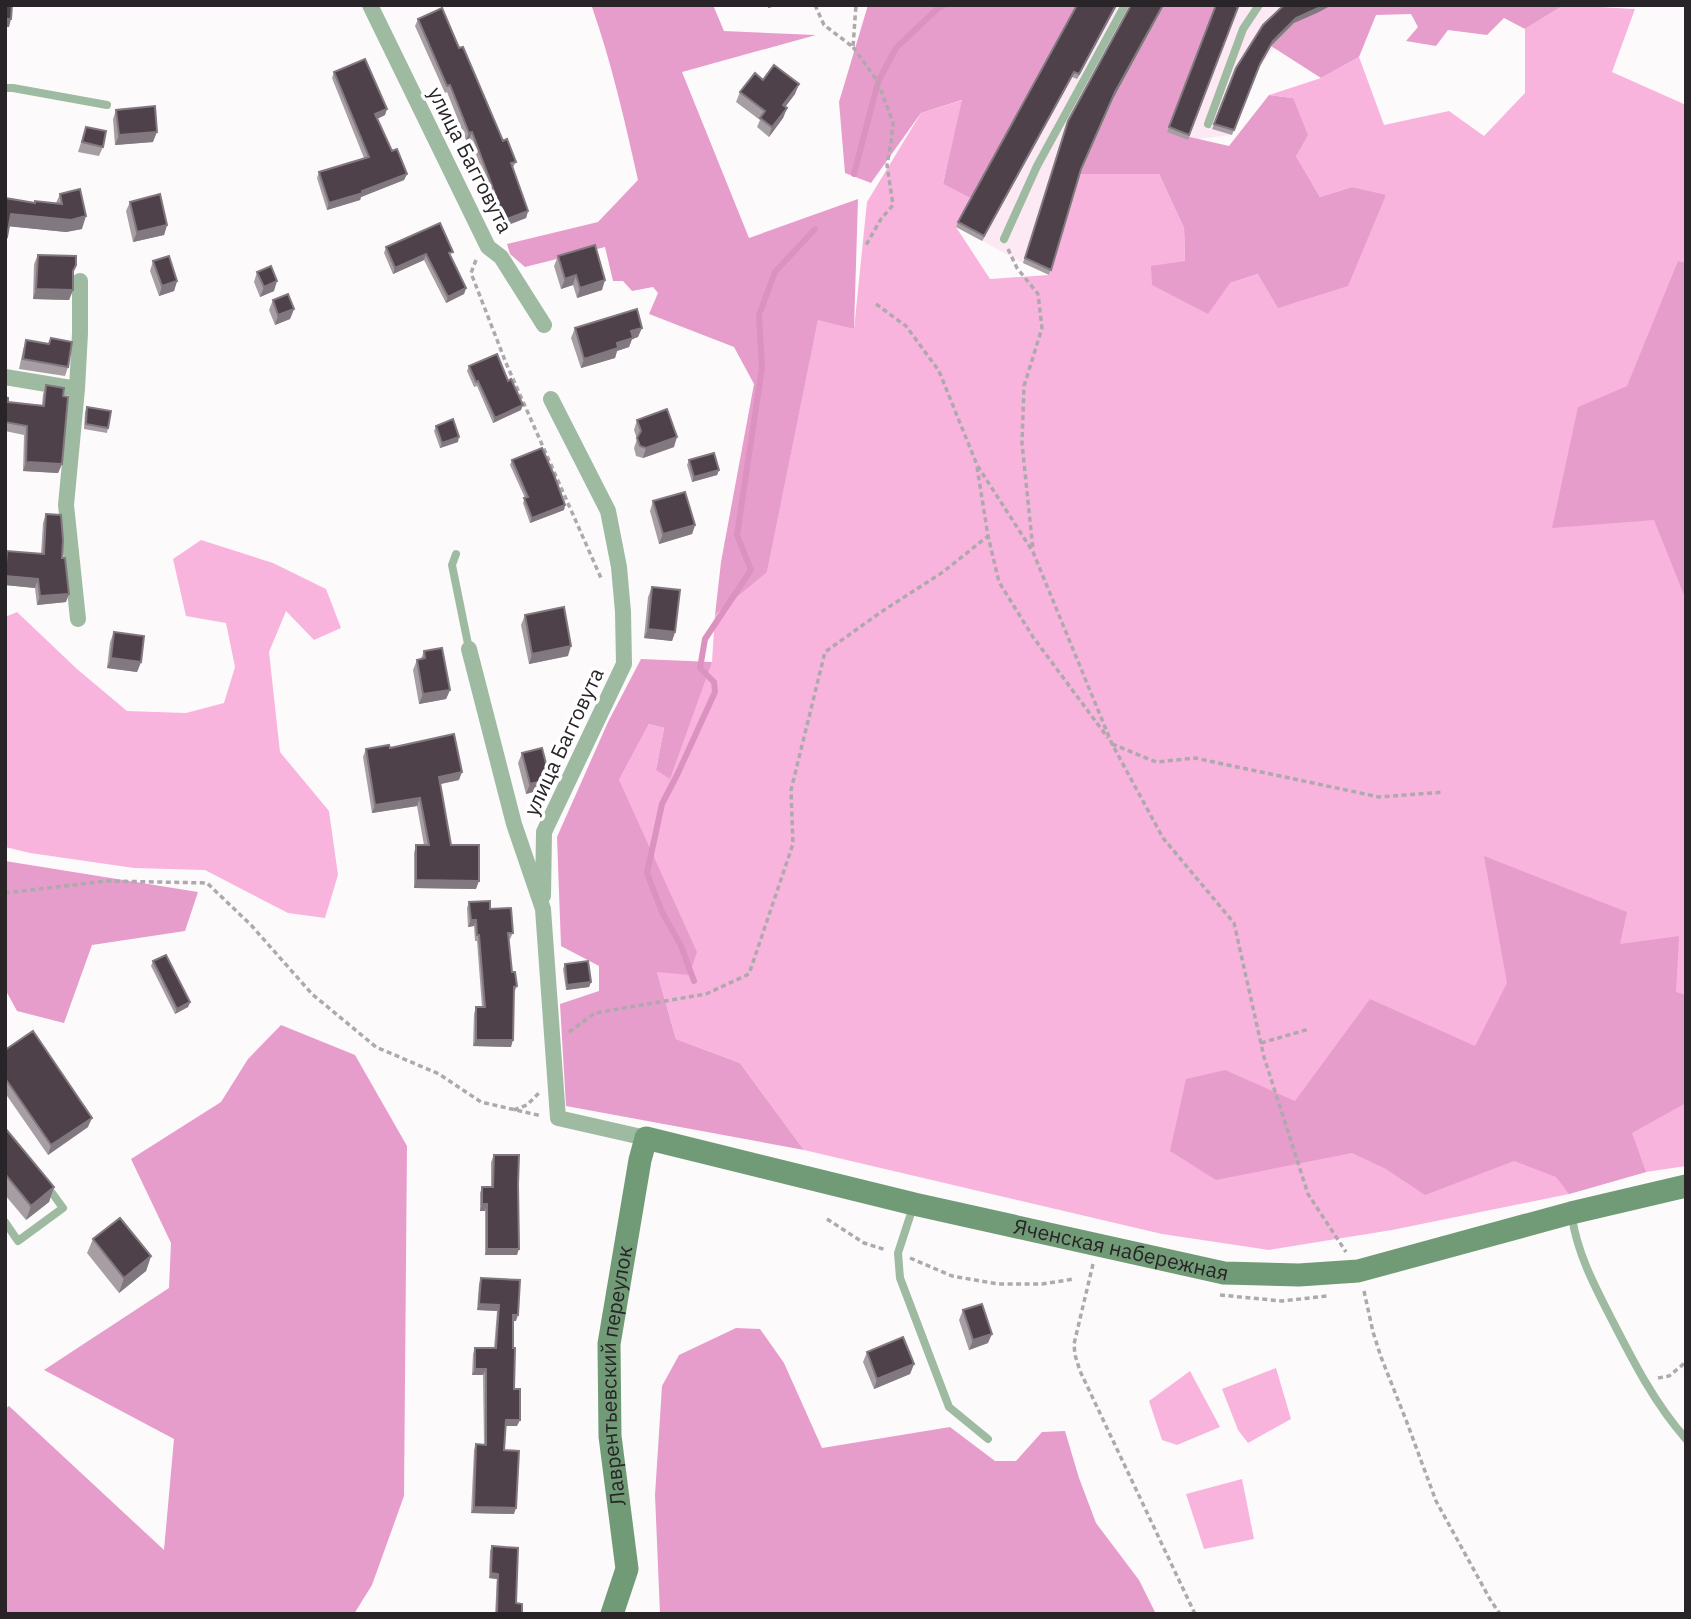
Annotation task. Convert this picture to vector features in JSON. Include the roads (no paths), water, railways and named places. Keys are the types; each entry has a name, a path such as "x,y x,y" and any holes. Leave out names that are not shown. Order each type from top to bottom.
{"street":[{"name":"улица Багговута","path":"370,5 488,247 501,257 544,325"},
{"path":"78,619 66,505 77,389 80,281"},
{"path":"5,377 77,389"},
{"name":"улица Багговута","path":"543,909 544,832 624,664 620,567 608,511 551,399"},
{"path":"469,649 514,824 543,909"},
{"name":"Яченская набережная","path":"543,909 558,1118 914,1204 1224,1273 1361,1280 1571,1213 1686,1186"},
{"name":"Лаврентьевский переулок","path":"612,1614 628,1569 610,1436 608,1344 646,1138"}],"lane":[{"path":"1004,239 1037,166 1125,5"},
{"path":"1208,124 1243,29 1259,5"},
{"path":"5,88 107,105"},
{"path":"456,554 452,565 469,649"},
{"path":"5,1222 18,1241 63,1208 41,1178"},
{"path":"914,1204 898,1253 900,1278 949,1407 988,1439"},
{"path":"1571,1213 1574,1233 1589,1275 1635,1365 1670,1422 1686,1440"}],"waterway":[{"path":"854,174 878,82 896,48 944,5"},
{"path":"694,981 647,873 662,804 715,692 714,682 700,668 705,639 751,570 737,535 762,368 759,315 775,272 815,229"}]}
